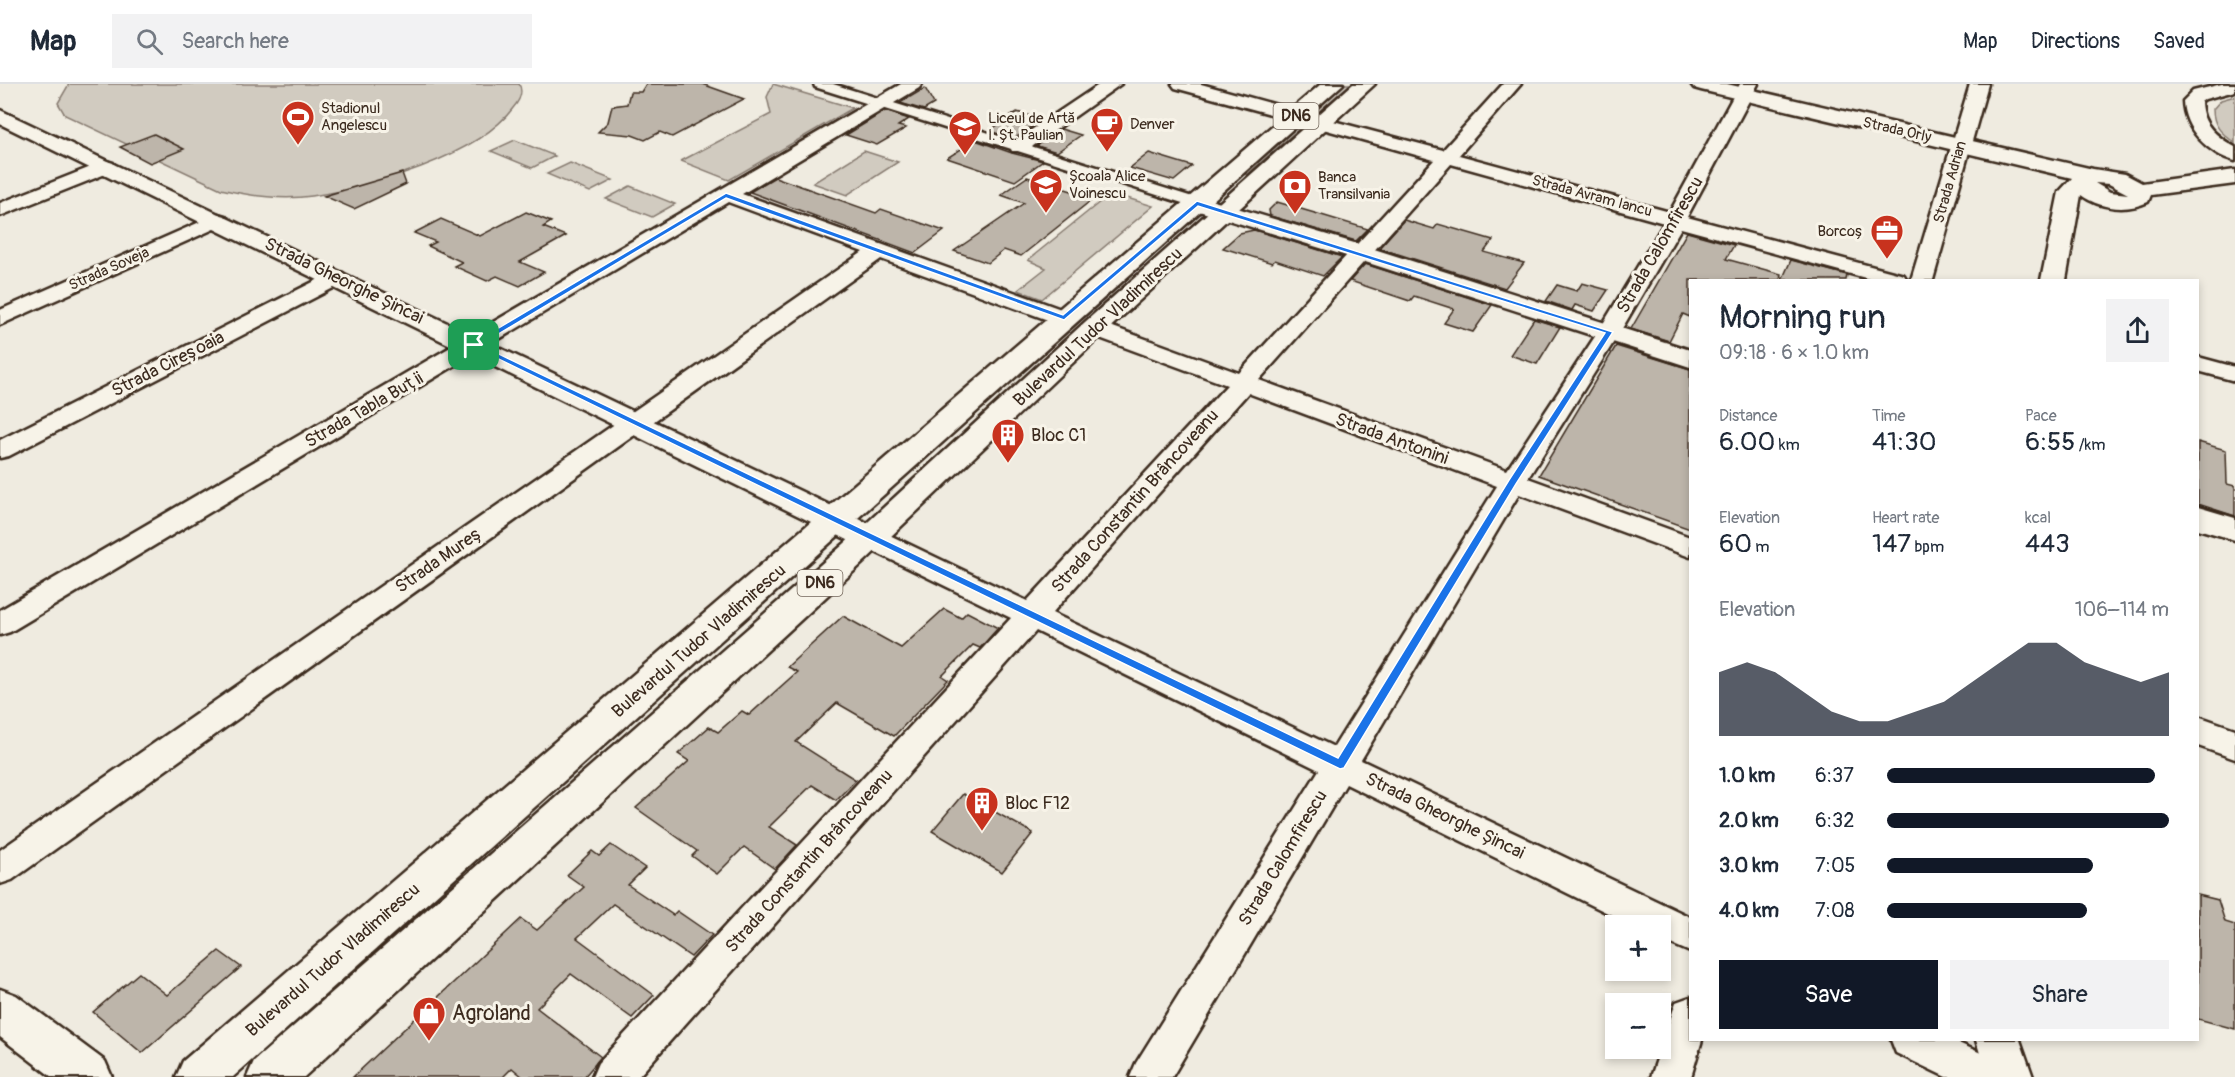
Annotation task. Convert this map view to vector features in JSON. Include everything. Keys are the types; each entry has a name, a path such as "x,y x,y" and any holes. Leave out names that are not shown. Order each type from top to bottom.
{"street":[{"path":"820,84 1689,358"},
{"name":"Strada Tabla Buții","path":"0,624 913,84"},
{"path":"1018,147 1112,84"},
{"name":"Strada Avram Iancu","path":"1181,84 1892,279"},
{"name":"Bulevardul Tudor Vladimirescu","path":"1309,119 1333,84"},
{"name":"Bulevardul Tudor Vladimirescu","path":"199,1077 836,521 1079,323 1309,119 1365,84"},
{"name":"Strada Constantin Brâncoveanu","path":"612,1077 1241,383 1362,253 1512,84"},
{"name":"Strada Orly","path":"1701,84 1746,89 2088,178 2118,179 2139,190"},
{"name":"Strada Adrian","path":"1922,279 1979,84"},
{"path":"2235,86 2199,95 2192,101 2191,113 2200,131 2235,155"},
{"name":"Strada Calomfirescu","path":"1150,1077 1512,483 1609,332 1676,219 1746,89"},
{"name":"Strada Gheorghe Șincai","path":"4,121 218,219 335,278 1689,935"},
{"path":"0,210 106,167"},
{"path":"2063,220 2082,210 2115,201 2137,200 2140,197 2139,190 2235,177"},
{"path":"2088,178 2085,187 2115,201"},
{"path":"2053,279 2070,192 2088,178"},
{"name":"Strada Antonini","path":"726,195 1689,547"},
{"name":"Strada Soveja","path":"0,318 218,219"},
{"name":"Strada Mureș","path":"0,868 879,251"},
{"name":"Strada Cireșoaia","path":"0,450 335,278"},
{"name":"Bulevardul Tudor Vladimirescu","path":"270,1077 869,537 1079,323"},
{"path":"2199,364 2235,374"},
{"path":"2199,518 2235,529"},
{"path":"2199,731 2235,744"},
{"path":"0,1010 89,1077"},
{"path":"1671,1077 1689,1017"},
{"path":"1912,1041 1989,1077"},
{"path":"1998,1041 2010,1077"}],"shaded area":[{"name":"Stadionul Angelescu","path":"69,84 519,84 521,91 517,103 497,125 475,141 449,155 363,186 290,198 221,189 65,115 58,103"},
{"path":"773,84 853,108 729,180 681,161 771,114 767,97"},
{"path":"1342,84 1350,84 1246,175 1240,173"},
{"path":"2235,96 2235,143 2219,129 2214,120 2213,109 2221,100"},
{"path":"515,140 555,156 532,168 491,151"},
{"path":"864,151 898,162 847,195 813,183"},
{"path":"570,163 613,180 590,192 547,174"},
{"path":"630,186 675,204 652,217 606,199"},
{"path":"1111,193 1153,206 1042,299 1018,290 1046,268 1028,260"}],"building":[{"path":"646,84 702,84 744,99 672,137 660,132 645,140 632,135 598,132 608,122 612,106 627,104 630,92 641,92"},
{"path":"925,88 934,104 924,110 900,103"},
{"path":"885,111 909,119 898,126 906,128 877,145 846,135"},
{"path":"1017,112 1041,119 1014,139 989,131"},
{"path":"1061,129 1081,135 1057,152 1037,146"},
{"path":"154,134 184,149 150,163 120,147"},
{"path":"975,140 1043,161 1015,181 947,158"},
{"path":"1149,153 1192,166 1174,181 1130,168"},
{"path":"402,173 406,184 354,209 324,196"},
{"path":"775,177 876,213 881,209 944,231 915,253 750,192"},
{"name":"Școala Alice Voinescu","path":"1027,177 1094,198 1021,256 1004,250 988,263 954,251 1024,203 1001,195"},
{"path":"1277,202 1368,229 1356,241 1270,216 1269,210"},
{"path":"526,212 551,222 543,227 566,236 520,262 544,272 520,286 497,276 487,281 454,266 462,262 428,246 436,242 414,233 441,219 480,236"},
{"path":"1404,220 1434,229 1438,224 1493,240 1484,252 1524,263 1505,288 1379,248"},
{"path":"1254,230 1342,257 1323,276 1275,260 1272,263 1223,248 1240,233"},
{"path":"1687,232 1734,245 1726,259 1781,274 1780,279 1689,279 1689,317 1683,314 1669,341 1631,329"},
{"path":"1791,260 1847,275 1846,279 1782,279"},
{"path":"1365,264 1492,305 1473,332 1444,323 1454,309 1414,296 1410,301 1350,281"},
{"path":"1582,283 1608,290 1594,311 1575,305 1572,310 1546,301 1557,285 1577,291"},
{"path":"1534,319 1560,327 1537,364 1510,355"},
{"path":"1616,346 1689,369 1689,529 1539,475"},
{"path":"2199,442 2226,450 2227,484 2235,486 2235,516 2199,504"},
{"path":"944,609 961,618 967,612 998,628 980,648 973,645 942,676 948,680 894,736 837,703 796,742 856,780 836,800 812,785 769,827 797,845 775,869 744,847 717,874 692,856 697,851 636,808 689,761 678,754 709,727 718,732 742,711 749,715 797,672 787,667 843,616 901,648"},
{"name":"Bloc F12","path":"963,794 1033,833 1002,872 932,831"},
{"path":"611,845 645,868 628,885 673,915 677,911 712,935 691,957 613,904 577,938 654,995 632,1018 571,974 537,1008 601,1057 584,1077 523,1077 512,1068 503,1077 353,1077 521,919 537,930 584,887 567,875 592,851 599,856"},
{"path":"2199,895 2218,900 2225,922 2235,925 2235,1029 2199,1019"},
{"path":"219,951 241,967 142,1053 93,1012 139,973 167,995"}],"place":[{"name":"Stadionul Angelescu","path":"298,146"},
{"name":"Denver","path":"1107,153"},
{"name":"Liceul de Artă I. Șt. Paulian","path":"965,156"},
{"name":"Școala Alice Voinescu","path":"1046,214"},
{"name":"Banca Transilvania","path":"1295,215"},
{"name":"Borcoș","path":"1887,260"},
{"name":"Bloc C1","path":"1008,464"},
{"name":"Bloc F12","path":"982,832"},
{"name":"Agroland","path":"429,1042"}],"route":[{"path":"726,195 1064,318 1197,203 1609,332 1512,483 1340,765 474,345 726,195"}]}
